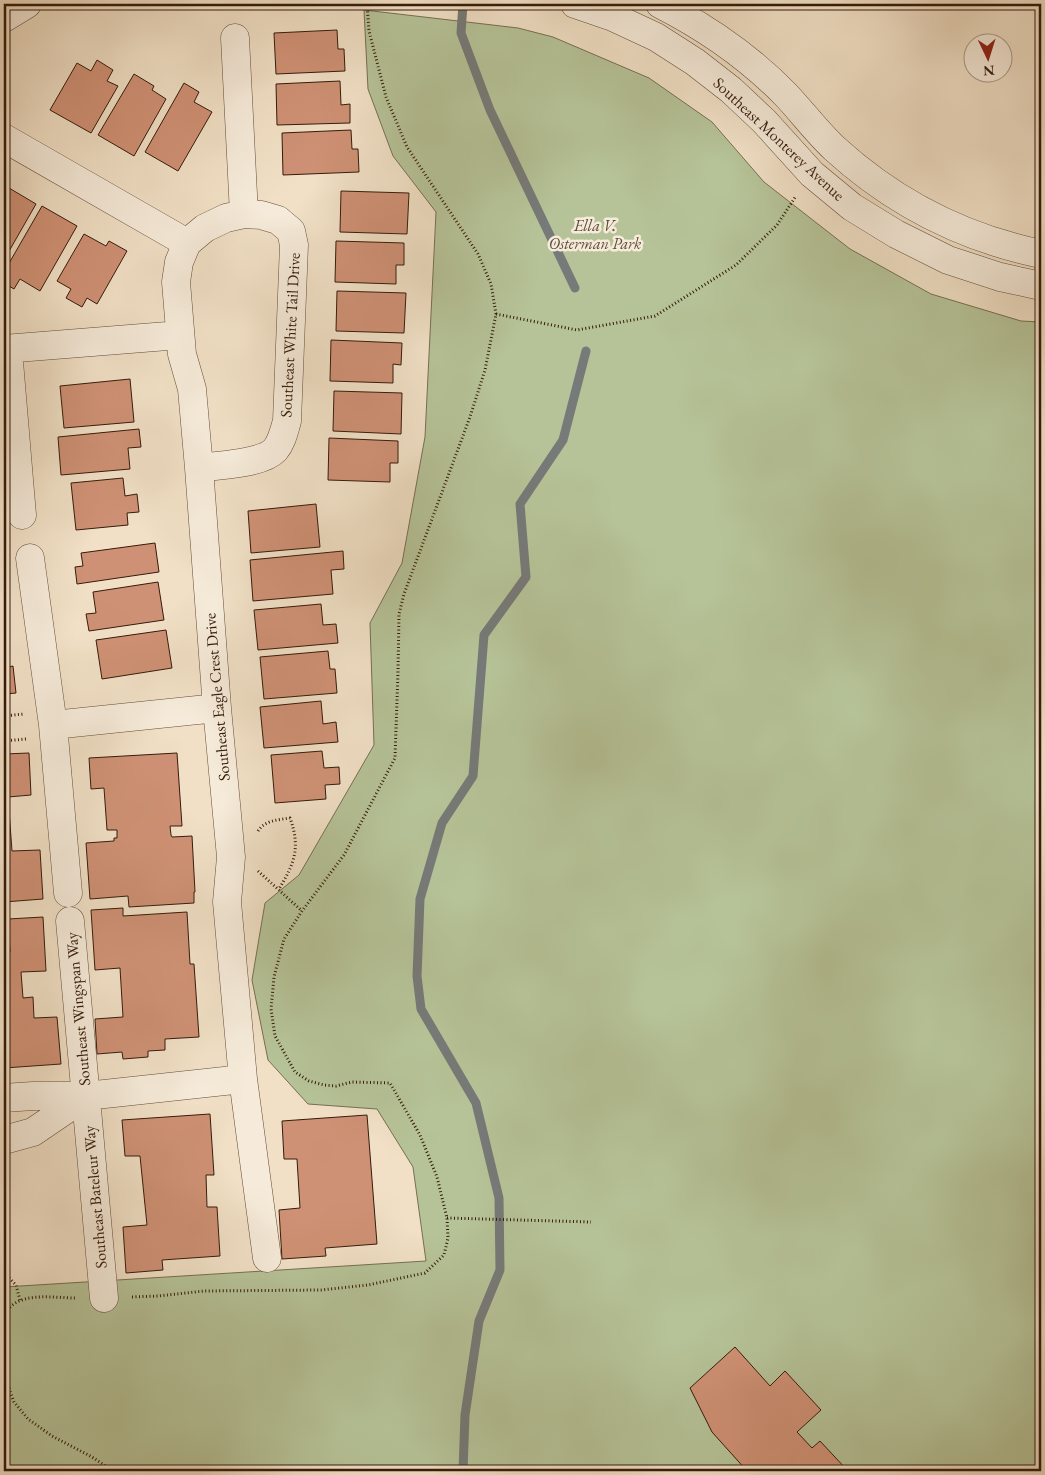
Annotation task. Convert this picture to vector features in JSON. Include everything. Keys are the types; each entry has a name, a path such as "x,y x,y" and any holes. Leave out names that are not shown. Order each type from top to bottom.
{"street":[{"path":"4,18 27,4"},
{"name":"Southeast Monterey Avenue","path":"576,4 613,17 656,37 695,62 731,90 764,122 812,174 852,207 896,234 948,260 1000,277 1041,286"},
{"name":"Southeast Monterey Avenue","path":"660,4 717,36 753,64 786,96 834,148 875,182 918,208 970,234 1015,249 1041,254"},
{"path":"235,38 244,214"},
{"path":"4,138 187,243 179,262 176,282 180,335 6,349 22,515"},
{"name":"Southeast White Tail Drive","path":"187,243 205,228 226,218 244,214 261,215 278,220 291,231 294,245 287,421 283,436 275,450 260,458 199,468"},
{"name":"Southeast Eagle Crest Drive","path":"180,335 182,354 192,389 217,708 239,855 227,902 243,1079 267,1258"},
{"path":"30,558 53,725 68,893"},
{"path":"53,725 217,708"},
{"name":"Southeast Wingspan Way","path":"70,921 86,1096"},
{"path":"4,1098 86,1096 243,1079"},
{"path":"4,1140 33,1132 86,1096"},
{"name":"Southeast Bateleur Way","path":"86,1096 104,1298"}],"path":[{"path":"4,1316 6,1310 20,1300 33,1298 158,1296 204,1290 321,1290 368,1285 425,1273 444,1255 448,1238 447,1218 437,1176 420,1135 390,1083 352,1082 336,1086 308,1081 295,1072 275,1036 271,1008 274,977 284,939 302,911 344,855 394,758 399,614 473,408 487,362 496,314 491,284 478,254 407,147 386,97 369,31 367,4"},
{"path":"496,314 577,330 655,316 736,265 777,224 812,174"},
{"path":"279,889 292,868 296,848 294,829 290,818 273,821 261,826 239,855 302,911"},
{"path":"447,1218 591,1222"},
{"path":"4,1273 16,1286 20,1300"},
{"path":"4,1375 14,1402 28,1419 52,1436 92,1457 113,1471"}],"green space":[{"name":"Ella V. Osterman Park","path":"364,10 518,28 553,37 649,78 712,122 764,182 850,249 931,294 1021,321 1041,322 1041,1471 4,1471 4,1287 426,1261 413,1167 377,1109 308,1104 268,1060 252,980 265,903 299,875 374,745 370,623 402,563 425,437 436,212 393,156 368,89"}],"building":[{"path":"337,30 338,49 344,49 345,71 276,74 274,33"},
{"path":"97,60 113,70 107,81 118,86 91,133 50,110 77,63 91,71"},
{"path":"134,74 154,86 152,90 166,99 134,156 98,135"},
{"path":"340,81 341,105 350,104 350,123 277,125 276,84"},
{"path":"184,83 199,92 194,102 212,112 178,171 145,152"},
{"path":"351,130 352,149 358,149 359,172 283,175 282,133"},
{"path":"4,185 36,204 4,260"},
{"path":"341,191 409,193 407,234 340,232"},
{"path":"42,206 77,226 40,291 20,279 14,289 4,283 4,272"},
{"path":"84,234 106,246 109,241 127,251 97,304 87,298 82,307 66,298 71,289 57,281"},
{"path":"336,241 404,243 404,265 396,265 396,284 335,282"},
{"path":"337,291 406,293 404,333 336,331"},
{"path":"331,340 402,343 401,365 393,364 393,383 330,381"},
{"path":"130,379 134,422 64,428 60,386"},
{"path":"334,391 402,393 401,434 333,431"},
{"path":"139,429 141,447 128,448 130,469 61,475 58,437"},
{"path":"329,438 398,441 398,463 390,463 390,482 328,480"},
{"path":"123,478 125,496 137,494 139,512 127,513 128,525 76,530 71,483"},
{"path":"316,504 320,547 251,553 248,511"},
{"path":"155,543 159,572 77,584 75,567 83,566 81,553"},
{"path":"343,551 344,569 331,570 333,594 253,601 250,560"},
{"path":"4,559 9,604 4,605"},
{"path":"158,582 164,620 89,631 86,614 96,613 93,592"},
{"path":"321,604 323,625 336,624 338,643 258,650 254,610"},
{"path":"166,630 172,668 102,679 96,640"},
{"path":"328,651 330,669 335,669 337,693 264,699 260,657"},
{"path":"13,666 16,693 6,694 7,708 4,708 4,668"},
{"path":"321,701 323,724 336,722 338,742 264,748 260,707"},
{"path":"322,751 324,768 339,767 340,784 325,785 326,799 275,803 271,755"},
{"path":"29,753 31,795 8,797 12,851 40,850 43,899 4,902 4,754"},
{"path":"177,753 182,826 170,826 171,835 172,837 192,836 194,903 129,907 128,896 90,899 86,843 114,841 114,838 117,838 117,830 107,830 104,788 91,789 89,758"},
{"path":"123,908 123,916 187,912 190,964 194,964 199,1037 165,1039 165,1050 148,1051 148,1057 123,1059 122,1052 97,1054 95,1019 123,1017 120,968 95,970 91,910"},
{"path":"43,917 46,971 21,972 23,998 33,997 34,1018 57,1017 61,1064 4,1068 4,952 10,952 8,919"},
{"path":"210,1114 214,1175 206,1175 207,1207 217,1207 220,1256 162,1260 163,1270 126,1273 123,1227 147,1225 140,1156 125,1156 122,1120"},
{"path":"367,1115 377,1244 325,1248 326,1256 282,1259 279,1210 300,1208 297,1159 284,1159 282,1121"},
{"path":"735,1347 770,1386 785,1371 821,1410 797,1432 812,1448 820,1441 848,1471 778,1471 777,1469 775,1471 747,1471 712,1432 690,1388"}],"waterway":[{"path":"463,4 461,33 490,110 575,288"},
{"path":"463,1471 465,1415 479,1321 500,1270 499,1198 476,1103 421,1009 417,976 420,899 442,823 473,776 484,635 526,577 520,504 563,440 586,351"}]}
